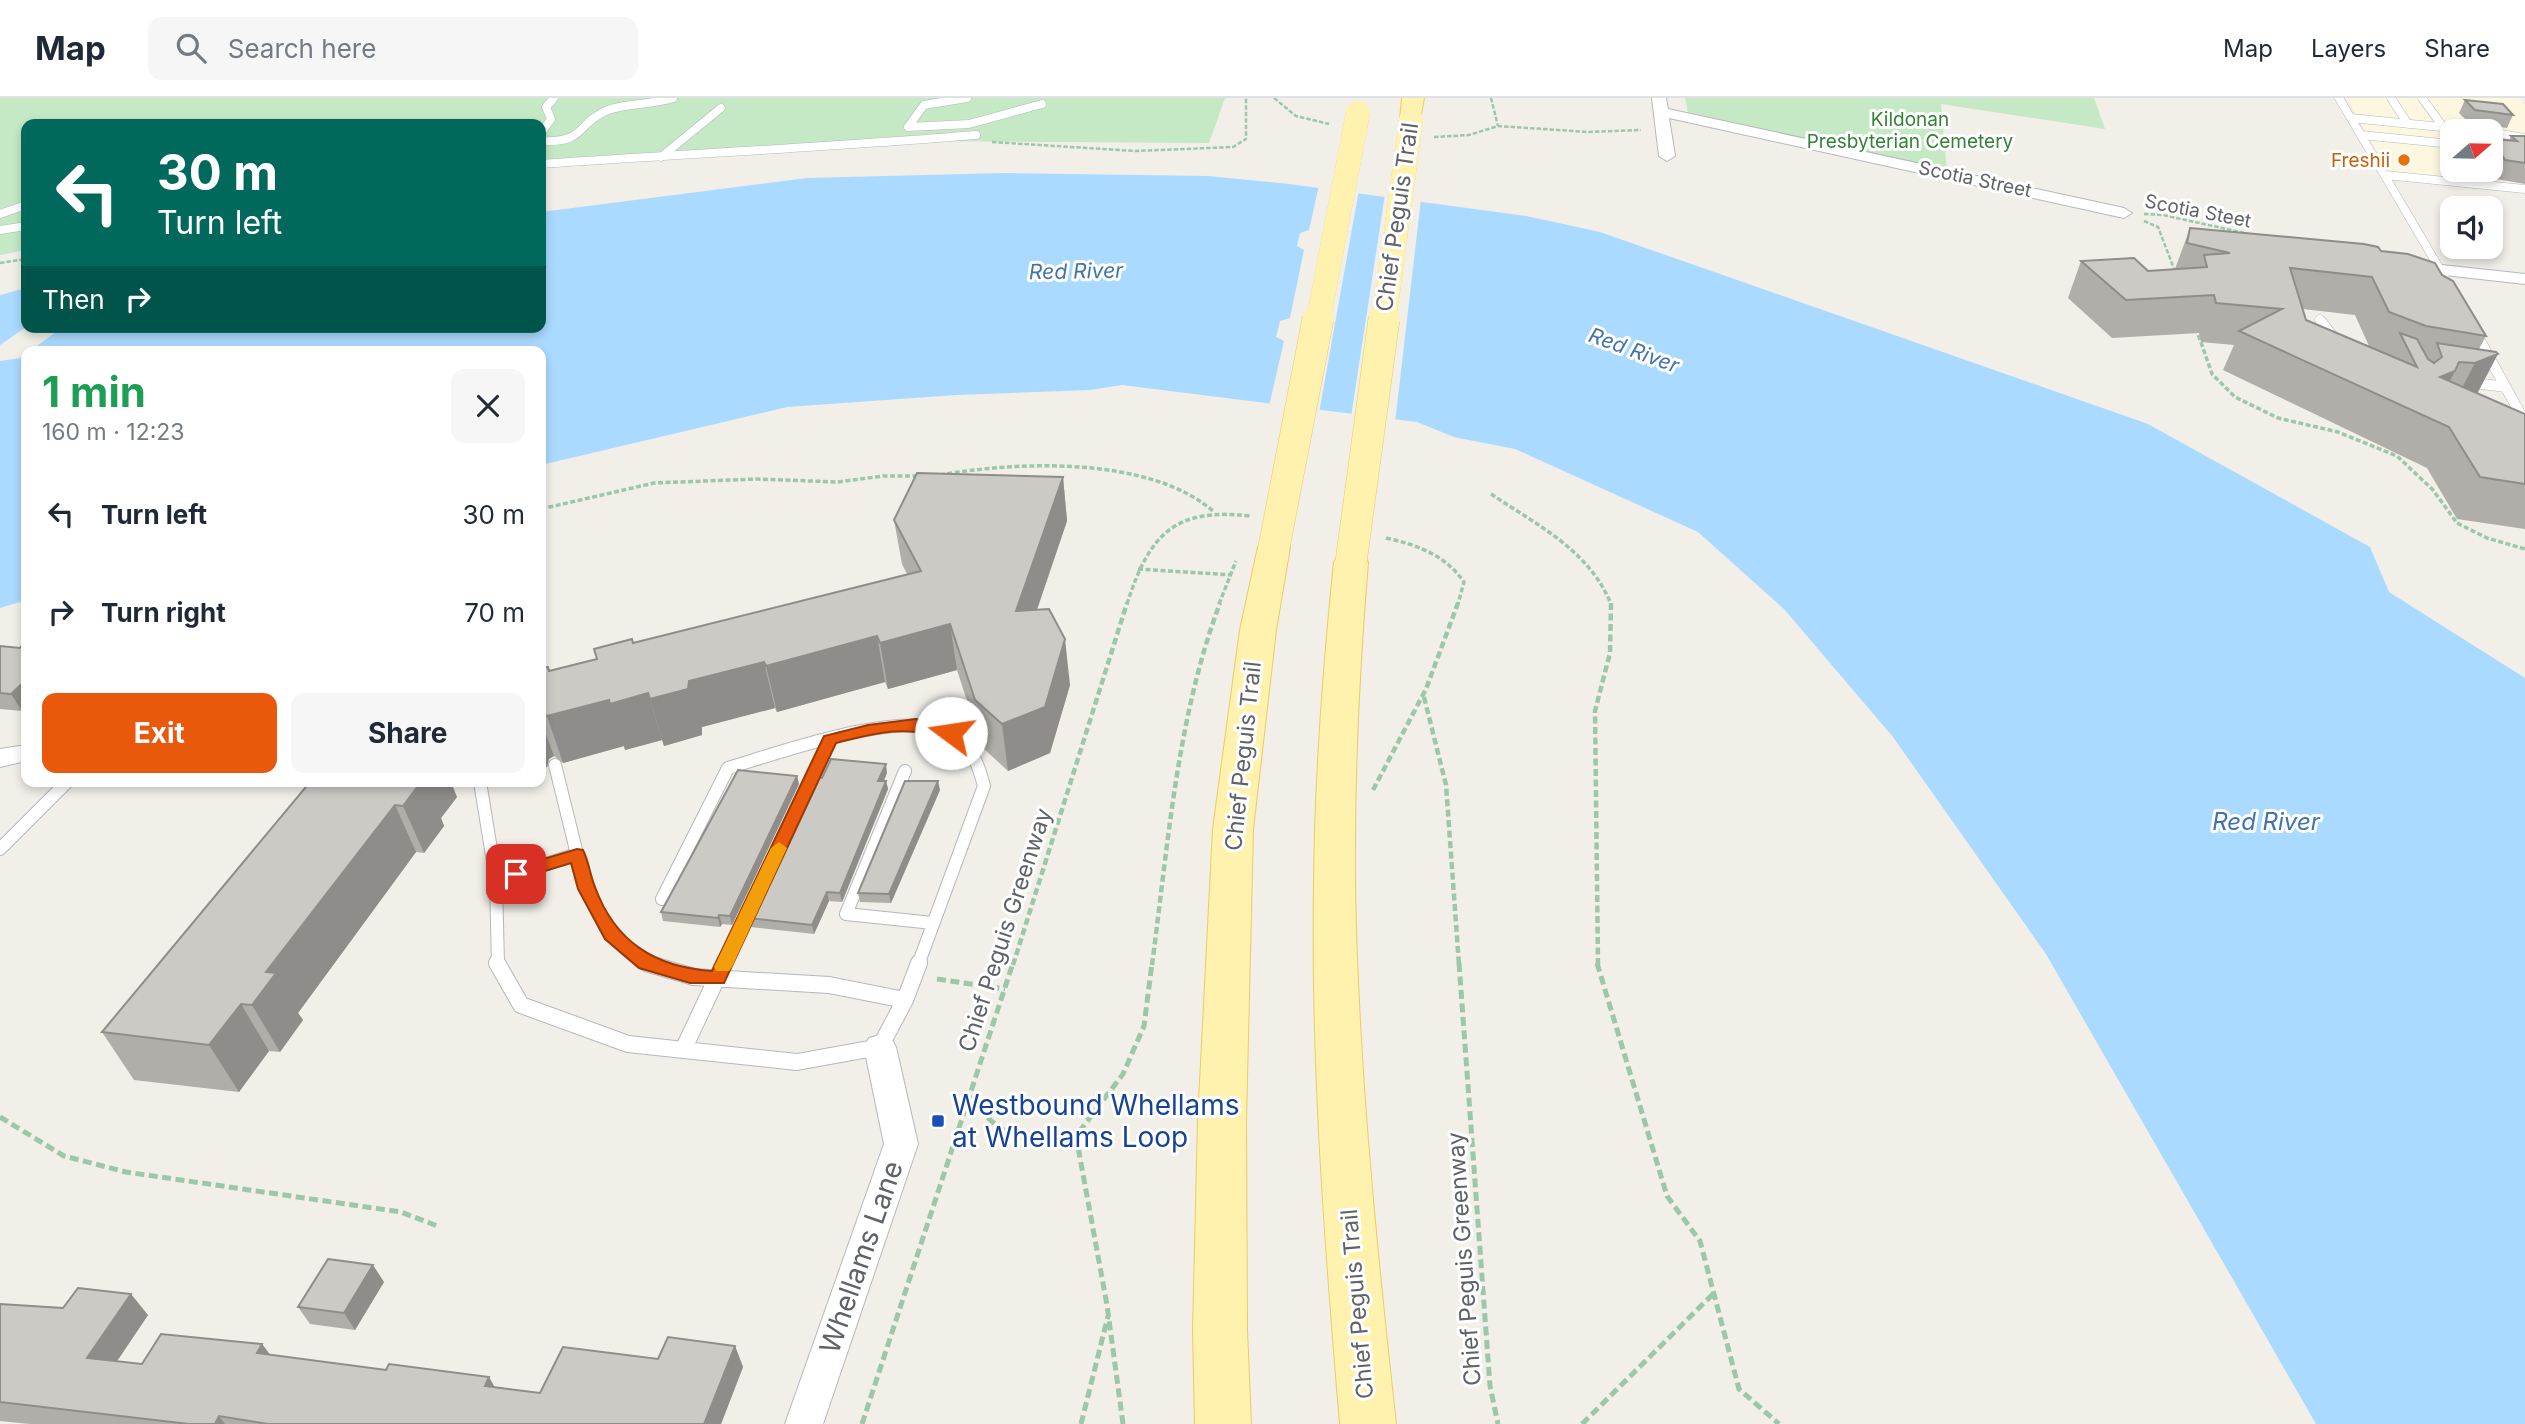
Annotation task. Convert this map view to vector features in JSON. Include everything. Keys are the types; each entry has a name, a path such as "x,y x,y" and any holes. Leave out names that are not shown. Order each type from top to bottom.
{"main road":[{"name":"Chief Peguis Trail","path":"1223,1424 1222,1121 1233,829 1258,630 1256,549 1360,106"},
{"name":"Chief Peguis Trail","path":"1368,1424 1343,1134 1335,957 1333,827 1343,636 1351,562 1415,118"}],"street":[{"path":"1660,105 1667,156"},
{"name":"Scotia Street","path":"1660,105 2124,212"},
{"path":"2388,264 2525,279"},
{"path":"0,758 21,754"},
{"name":"Whellams Lane","path":"804,1424 901,1144 880,1047"}],"lane":[{"path":"546,126 551,119 546,107 554,98"},
{"path":"546,141 566,142 608,110 656,104 673,98"},
{"path":"967,98 925,105 908,127 970,124 1042,104"},
{"path":"2339,98 2452,291"},
{"path":"2391,98 2408,124"},
{"path":"2422,98 2440,123"},
{"path":"661,157 721,108"},
{"path":"2351,118 2440,127"},
{"path":"2503,134 2525,138"},
{"path":"546,164 756,149 834,147 976,135"},
{"path":"2361,135 2440,141"},
{"path":"2385,174 2525,189"},
{"path":"0,214 21,207"},
{"path":"0,230 21,227"},
{"path":"2320,320 2341,344"},
{"path":"2470,323 2525,422"},
{"path":"2456,381 2506,387"},
{"path":"2508,415 2517,408"},
{"path":"481,787 496,880 496,962 521,1005 628,1044 797,1062 880,1047 905,1000 984,786 976,757 951,733 916,724 868,730 728,768 662,899"},
{"path":"683,1050 830,740"},
{"path":"555,765 586,889 611,935 645,963 690,976 853,988 905,1000"},
{"path":"905,771 846,914 933,923"},
{"path":"0,849 62,787"},
{"path":"496,880 577,855"}],"path":[{"path":"1242,144 1246,139 1246,98"},
{"path":"1274,98 1296,116 1326,123"},
{"path":"1491,98 1499,126"},
{"path":"1415,118 1469,135 1499,126 1588,132 1663,130"},
{"path":"2124,212 2158,228 2179,284"},
{"name":"Scotia Steet","path":"2124,212 2163,215 2253,235"},
{"path":"0,263 21,260"},
{"path":"2193,322 2212,374 2235,397 2278,418 2338,432 2397,456 2433,490 2456,523 2487,538 2525,549"},
{"path":"546,508 654,483 757,479 838,482 883,476 930,476 990,467 1028,467 1109,470 1161,482 1207,502 1214,512"},
{"path":"1491,494 1551,531 1575,550 1595,574 1611,603 1610,653 1595,711 1596,959 1667,1196 1700,1241 1739,1389 1779,1424"},
{"name":"Chief Peguis Greenway","path":"862,1424 1005,989 1138,569 1147,550 1169,527 1214,512 1242,514"},
{"path":"1371,793 1424,696 1457,610 1464,582 1457,570 1438,555 1408,543"},
{"path":"970,1096 983,1117 1005,1133 1032,1144 1056,1143 1076,1136 1123,1074 1144,1027 1190,704 1207,637 1232,575 1256,549"},
{"path":"1138,569 1232,575"},
{"name":"Chief Peguis Greenway","path":"1424,696 1446,785 1490,1386 1498,1424"},
{"path":"905,1000 927,980 943,978 1005,989"},
{"path":"0,1117 64,1156 126,1172 401,1212 440,1227"},
{"path":"1076,1136 1108,1313 1123,1424"},
{"path":"1582,1424 1714,1293"},
{"path":"1082,1424 1108,1313"}],"shaded area":[{"path":"2347,98 2519,98 2525,105 2525,191 2392,179"}],"green space":[{"path":"0,98 1225,98 1209,143 928,141 546,168 546,119 21,119 21,251 0,255"},
{"name":"Kildonan Presbyterian Cemetery","path":"1685,98 2094,98 2105,129 1941,104 1947,171 1688,112"}],"water":[{"name":"Red River","path":"1005,173 1208,176 1289,184 1526,216 1600,232 2148,424 2370,547 2389,592 2525,678 2525,1424 2316,1424 2046,954 1893,737 1784,609 1698,532 1515,449 1454,437 1417,422 1122,385 1090,390 956,395 787,407 546,464 546,346 21,346 21,602 0,608 0,295 21,289 21,333 546,333 546,211 807,178"}],"pier":[{"path":"1319,185 1359,190 1319,413 1269,406 1284,341 1276,337 1280,321 1290,318 1304,250 1297,246 1300,233 1309,230"},
{"path":"1385,194 1421,199 1395,423 1351,417"},
{"path":"21,330 21,333 55,333 37,346 21,346 20,358 0,361 0,345"}],"building":[{"path":"2465,100 2503,104 2513,115 2475,110"},
{"path":"2511,136 2525,136 2525,163 2505,160 2503,157 2503,140 2517,141"},
{"path":"2190,228 2364,244 2378,247 2381,251 2408,254 2435,263 2442,275 2453,281 2486,336 2426,326 2389,312 2372,277 2290,268 2306,320 2417,367 2400,333 2417,339 2428,359 2434,363 2442,357 2437,343 2496,352 2498,354 2475,363 2459,362 2455,371 2440,377 2525,414 2525,484 2480,477 2449,427 2239,331 2282,309 2216,303 2214,295 2126,300 2081,261 2134,258 2148,271 2207,267 2204,255 2230,253 2187,243"},
{"path":"917,473 1063,477 1016,611 1049,609 1065,639 1045,707 1002,724 975,700 950,624 880,643 877,636 766,666 764,662 689,681 688,689 650,699 648,693 610,704 609,700 546,716 546,667 549,671 597,659 594,649 632,639 633,643 921,571 894,520"},
{"path":"0,646 20,648 21,685 11,694 0,693"},
{"path":"831,759 886,764 878,781 886,781 840,893 827,892 812,925 748,918 816,777 822,778"},
{"path":"738,770 797,776 730,916 719,915 718,918 661,912"},
{"path":"905,781 938,781 889,894 858,893"},
{"path":"306,787 417,787 403,806 395,805 266,972 276,973 252,1005 241,1004 209,1045 102,1032"},
{"path":"328,1259 373,1265 344,1313 298,1307"},
{"path":"78,1288 131,1294 87,1358 142,1364 161,1334 262,1344 257,1353 386,1370 389,1364 489,1377 485,1386 540,1393 563,1347 658,1359 668,1337 735,1346 704,1424 268,1424 219,1416 215,1424 189,1424 0,1402 0,1304 63,1308"}],"slow traffic":[{"path":"723,967 779,848"}],"place":[{"name":"Freshii","path":"2404,160"},
{"name":"Westbound Whellams at Whellams Loop","path":"938,1121"}],"route":[{"path":"516,874 577,855 586,889 611,935 645,963 690,976 718,978 830,740 868,730 916,724 951,733"}]}
